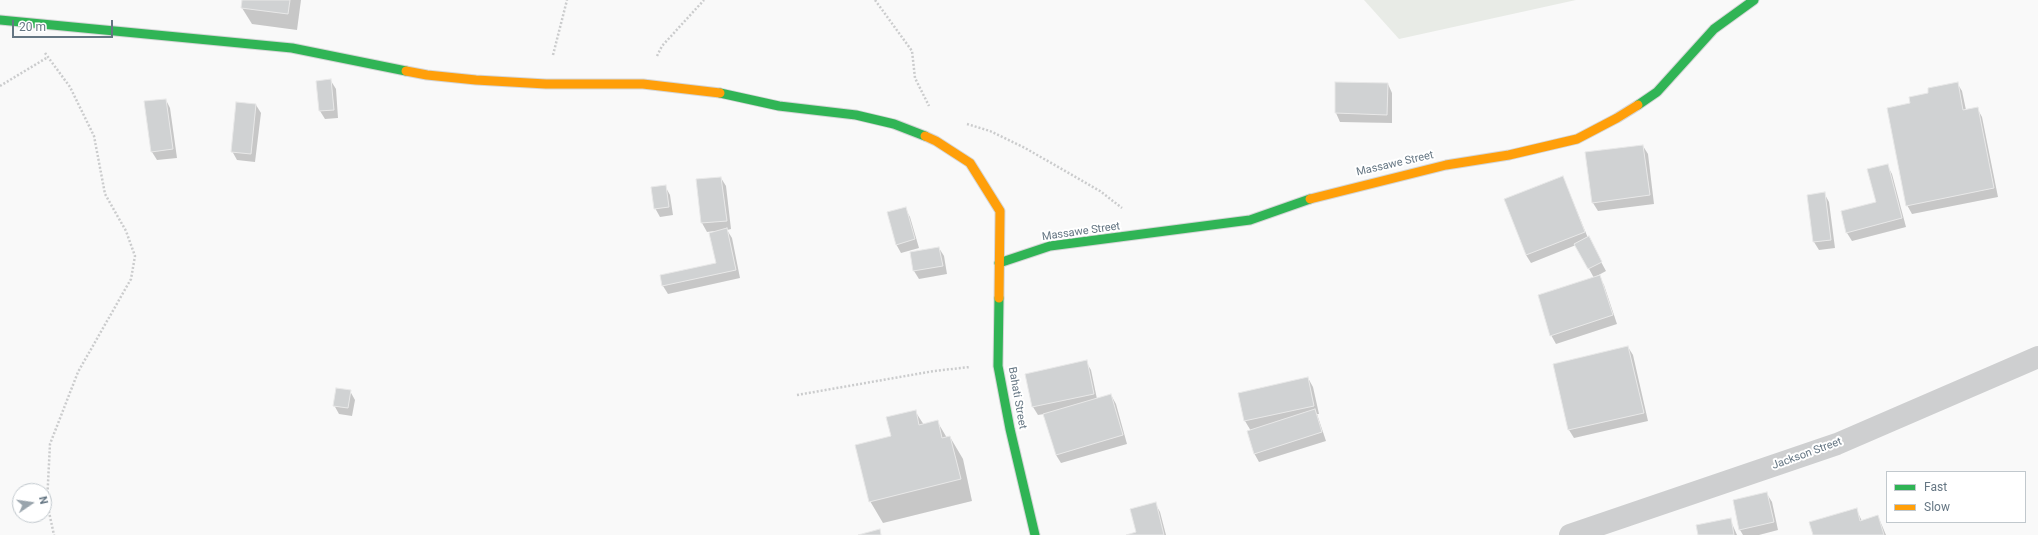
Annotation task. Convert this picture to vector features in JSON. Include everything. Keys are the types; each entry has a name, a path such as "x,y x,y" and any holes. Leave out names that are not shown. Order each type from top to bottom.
{"street":[{"name":"Massawe Street","path":"999,263 1050,246 1250,220 1299,202 1365,184 1446,165 1509,156 1576,139 1617,118 1657,92 1714,29 1754,0"},
{"name":"Bahati Street","path":"0,20 18,23 292,48 427,75 476,80 546,84 643,84 704,90 779,106 856,115 894,124 936,140 970,163 1000,211 998,366 1010,429 1035,535"},
{"name":"Jackson Street","path":"1570,535 1837,444 2038,357"}],"path":[{"path":"546,84 567,0"},
{"path":"643,84 662,46 704,0"},
{"path":"875,0 912,51 915,78 931,110"},
{"path":"18,23 48,57 70,87 94,136 105,194 126,231 135,256 131,279 78,372 50,444 47,503 54,535"},
{"path":"0,86 48,57"},
{"path":"964,124 990,131 1025,148 1100,191 1152,233"},
{"path":"797,395 934,371 980,366 998,366"}],"shaded area":[{"path":"1364,0 1576,0 1399,39"}],"building":[{"path":"242,0 290,0 288,14 241,8"},
{"path":"331,79 334,110 319,111 316,81"},
{"path":"1335,82 1388,83 1387,115 1335,113"},
{"path":"1958,82 1963,110 1978,107 1994,188 1906,206 1887,108 1910,103 1909,97 1928,93 1928,88"},
{"path":"166,99 173,149 151,152 144,101"},
{"path":"236,102 256,104 251,154 231,152"},
{"path":"1643,145 1650,195 1592,203 1585,152"},
{"path":"1888,164 1902,218 1846,233 1841,211 1876,202 1867,169"},
{"path":"1563,176 1585,232 1526,255 1504,199"},
{"path":"721,177 727,221 701,223 696,179"},
{"path":"666,185 669,207 654,209 651,187"},
{"path":"1825,192 1831,240 1813,242 1807,195"},
{"path":"906,207 915,239 896,245 887,212"},
{"path":"727,228 736,270 662,286 660,275 716,263 709,233"},
{"path":"1589,236 1602,262 1588,269 1574,244"},
{"path":"939,247 943,266 913,271 910,252"},
{"path":"1600,275 1613,315 1550,336 1538,295"},
{"path":"1628,346 1644,413 1568,430 1553,364"},
{"path":"1087,360 1094,394 1032,407 1025,374"},
{"path":"1308,377 1314,406 1244,421 1238,393"},
{"path":"336,388 351,390 348,408 333,406"},
{"path":"1111,394 1123,435 1056,455 1043,414"},
{"path":"1315,409 1322,432 1254,454 1247,431"},
{"path":"916,410 919,425 938,420 942,438 950,436 961,479 869,502 855,445 891,436 886,417"},
{"path":"1767,492 1774,522 1739,530 1733,500"},
{"path":"1156,502 1164,535 1126,535 1136,532 1130,509"},
{"path":"1857,508 1860,521 1878,515 1884,535 1813,535 1809,522"},
{"path":"1731,518 1734,535 1698,535 1696,525"},
{"path":"880,529 881,535 858,535"}],"traffic: fast":[{"path":"1638,105 1657,92 1714,29 1754,0"},
{"path":"0,20 292,48 406,71"},
{"path":"720,93 779,106 856,115 894,124 925,136"},
{"path":"999,263 1050,246 1250,220 1310,199"},
{"path":"999,298 998,366 1010,429 1035,535"}],"traffic: slow":[{"path":"406,71 427,75 476,80 546,84 643,84 720,93"},
{"path":"1310,199 1446,165 1509,155 1577,139 1638,105"},
{"path":"925,136 936,141 970,163 1000,211 999,298"}]}
